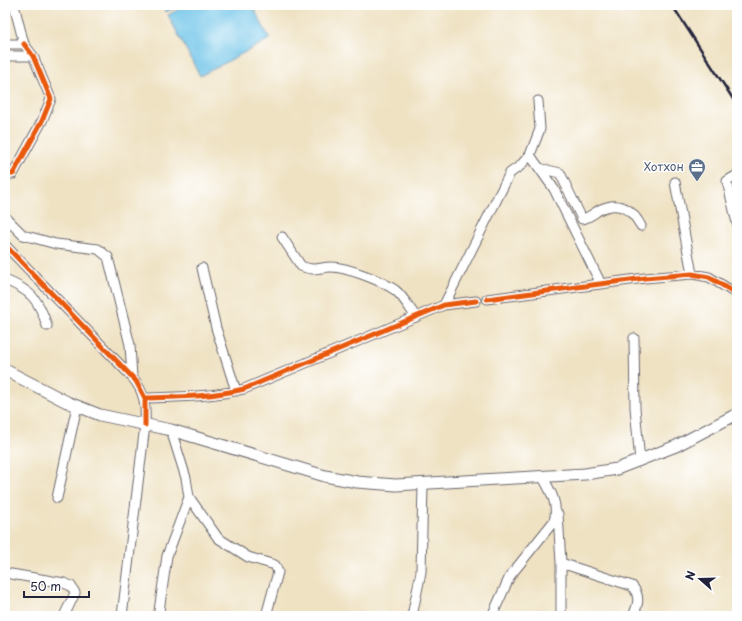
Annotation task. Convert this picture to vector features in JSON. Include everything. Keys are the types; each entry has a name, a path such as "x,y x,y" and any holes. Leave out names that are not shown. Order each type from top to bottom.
{"main road":[{"path":"5,370 77,406 120,420 171,430 340,479 375,484 423,485 606,471 640,461 676,446 737,414"}],"street":[{"path":"5,174 13,174 42,121 51,99 33,56 24,44 14,5"},
{"path":"5,44 24,44"},
{"path":"5,56 33,56"},
{"path":"444,305 510,173 520,166 530,155 540,129 538,101"},
{"path":"530,155 554,189 601,284"},
{"path":"539,168 560,173 582,219 609,206 622,207 635,214 641,226"},
{"path":"737,175 726,181 737,223"},
{"path":"675,182 692,274"},
{"path":"5,217 23,235 56,244 98,249 108,257 130,345 132,376"},
{"path":"282,237 302,266 316,270 331,267 349,269 388,286 396,291 416,317"},
{"path":"5,245 132,376 141,388 145,398 145,425 122,616"},
{"path":"202,268 216,328 224,349 236,391"},
{"path":"487,299 692,274 709,277 737,294"},
{"path":"5,280 22,287 33,295 43,312 47,326"},
{"path":"145,398 197,397 244,390 444,305 476,301"},
{"path":"634,338 635,408 640,461"},
{"path":"57,498 77,406"},
{"path":"171,430 186,478 189,497 218,538 248,557 274,565 278,572 266,616"},
{"path":"542,476 552,494 557,511 561,563 561,616"},
{"path":"412,616 421,572 423,485"},
{"path":"161,616 159,611 167,556 189,497"},
{"path":"492,616 510,576 551,527 557,511"},
{"path":"561,563 632,586 637,591 638,596 638,605 633,616"},
{"path":"5,573 64,583 72,586 75,592 64,616"}],"water":[{"path":"162,5 180,5 166,12"},
{"path":"186,5 252,5 270,39 200,76 168,15"}],"railway":[{"path":"672,5 737,105"}],"cycle path":[{"path":"5,174 13,174 42,121 51,99 33,56 24,44"},
{"path":"5,245 136,381 145,398 145,425"},
{"path":"487,299 645,278 692,274 709,277 737,294"},
{"path":"145,398 207,395 244,389 444,305 476,301"}],"place":[{"name":"Хотхон","path":"697,182"}]}
